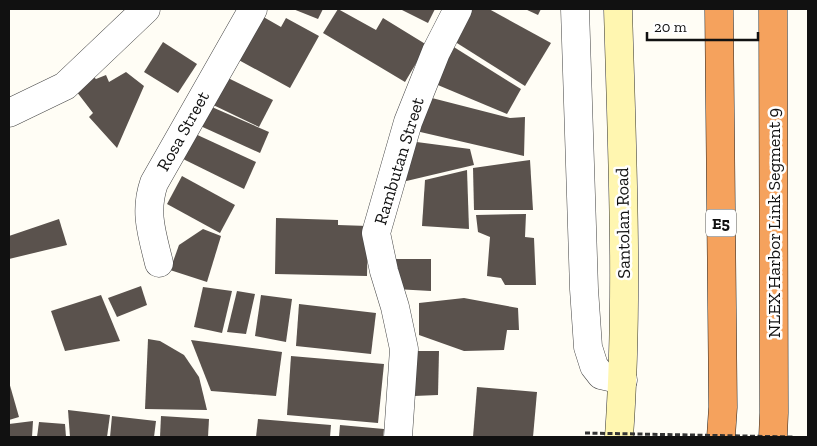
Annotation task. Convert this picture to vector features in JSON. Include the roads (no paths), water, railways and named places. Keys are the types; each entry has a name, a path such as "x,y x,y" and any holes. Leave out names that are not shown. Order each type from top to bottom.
{"highway":[{"name":"E5","path":"719,9 723,408 721,437"},
{"name":"NLEX Harbor Link Segment 9","path":"773,9 773,437"}],"street":[{"path":"9,114 65,86 146,9"},
{"name":"Rosa Street","path":"159,263 148,212 154,183 253,9"},
{"name":"Rambutan Street","path":"398,437 404,349 376,233 408,122 436,52 458,9"},
{"path":"575,9 584,289 588,347 594,366 600,374 623,380"},
{"name":"Santolan Road","path":"618,9 625,280 623,380 619,437"}]}
